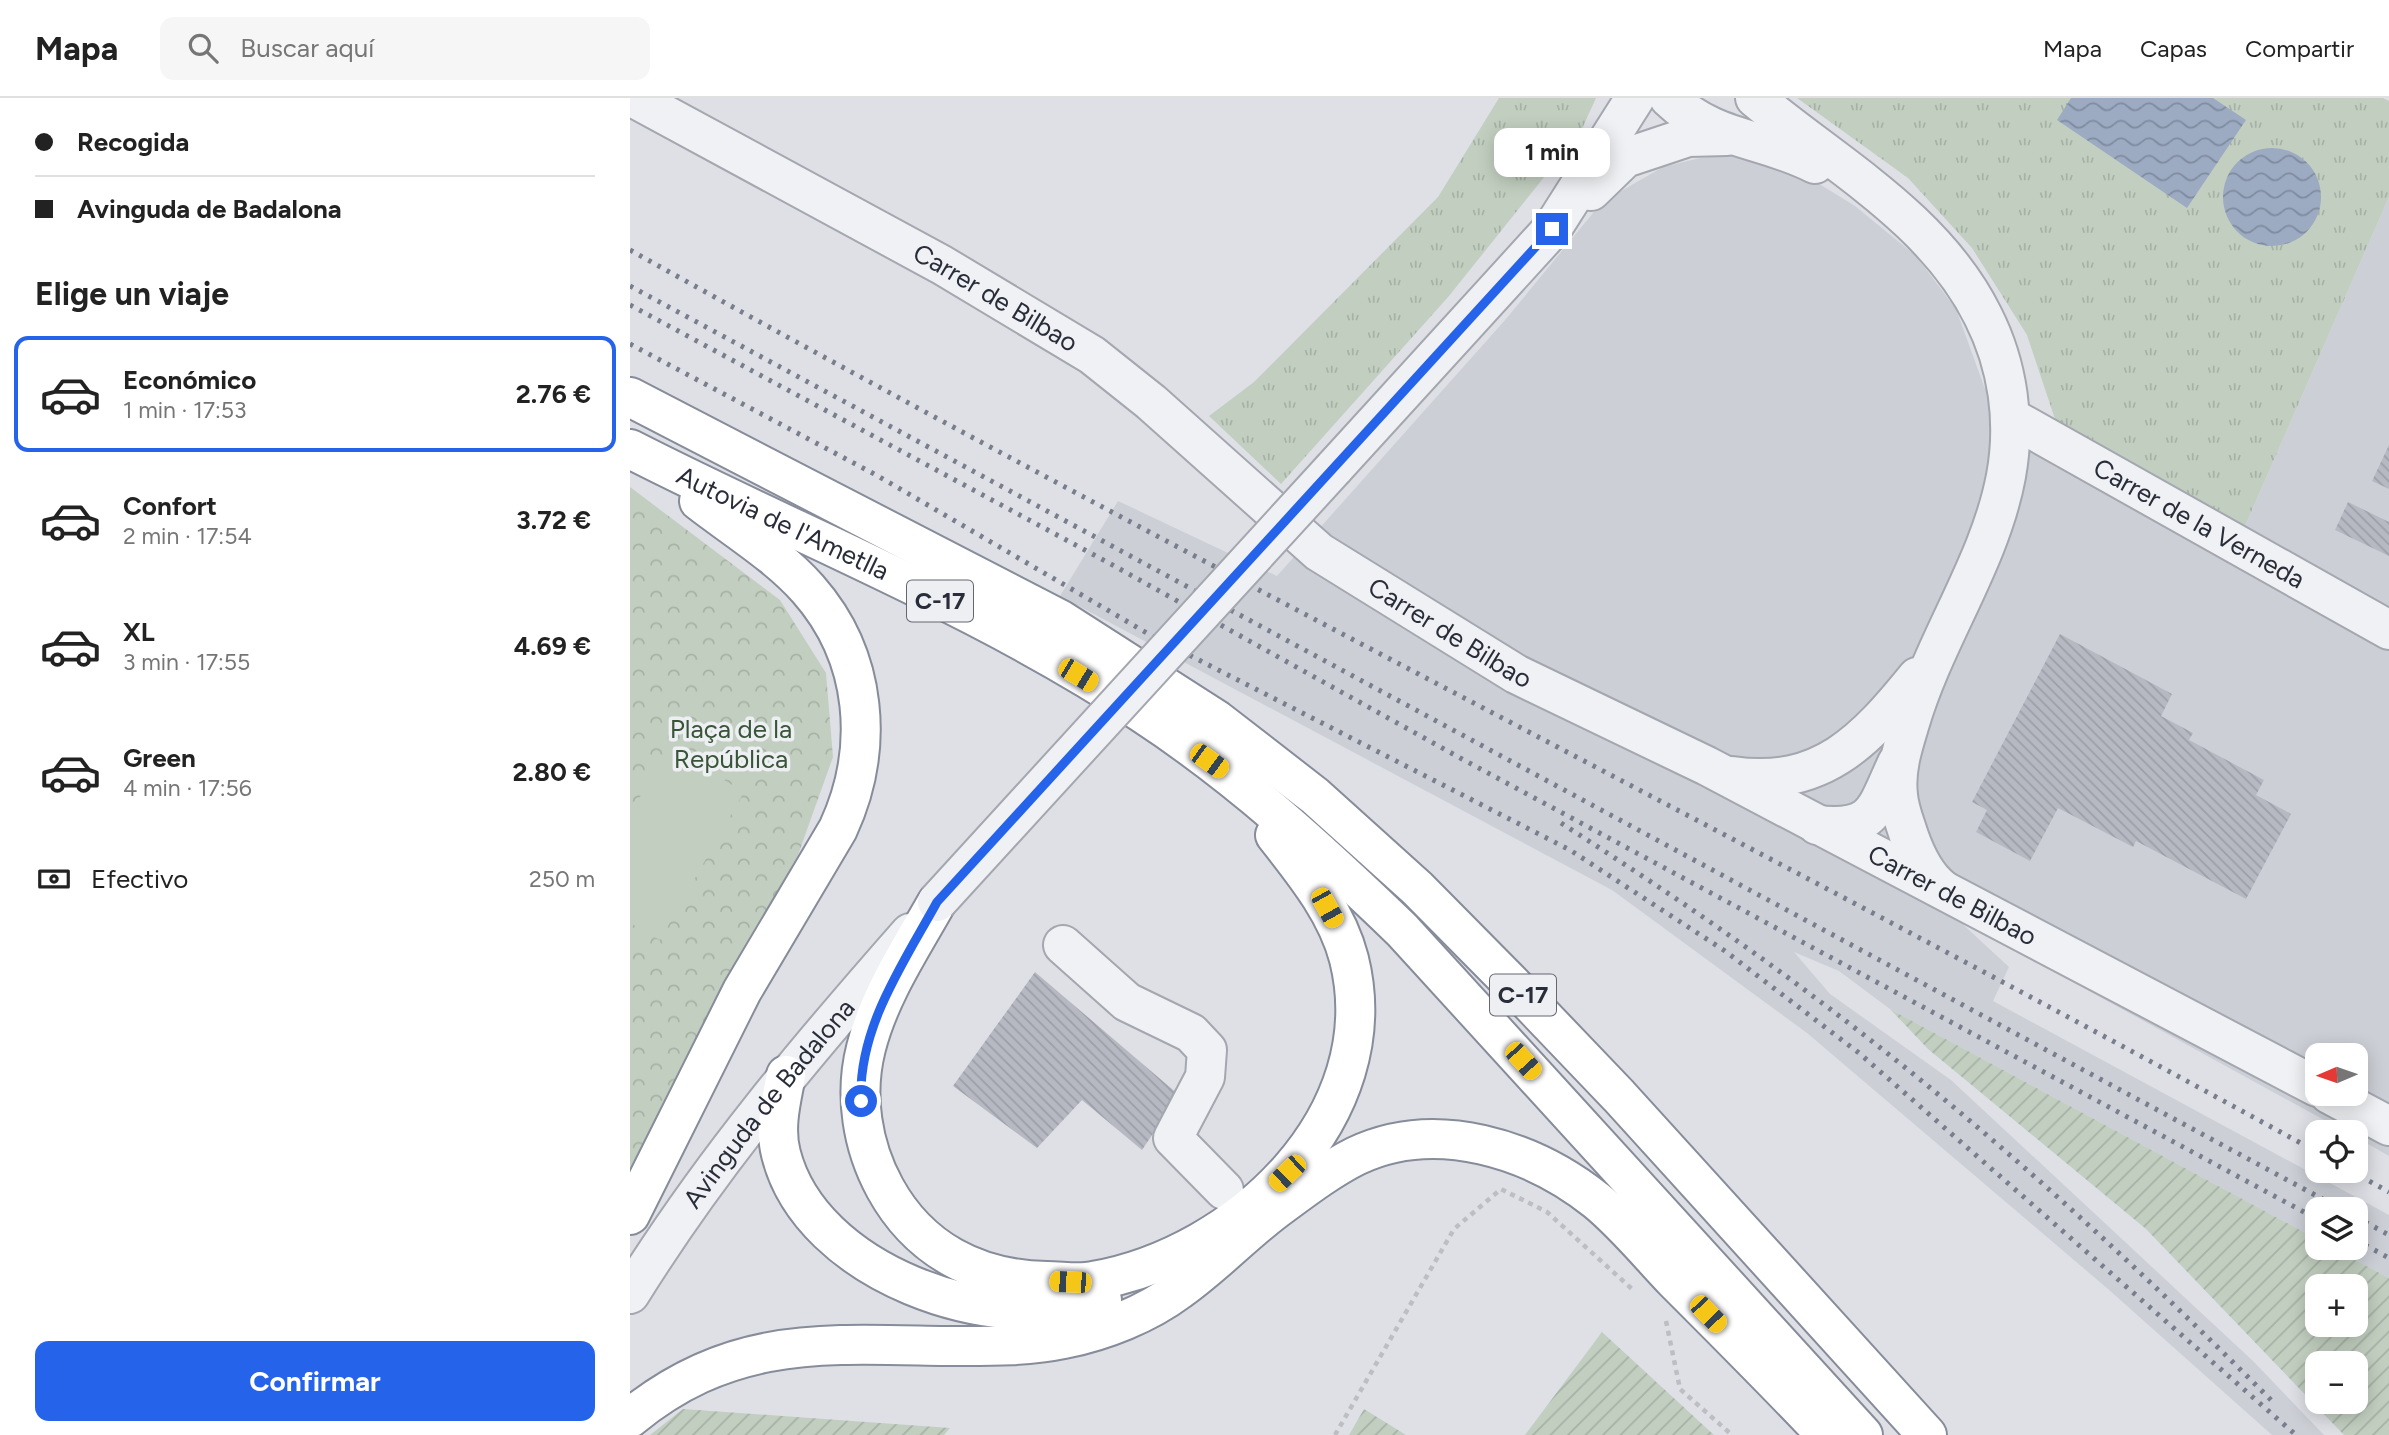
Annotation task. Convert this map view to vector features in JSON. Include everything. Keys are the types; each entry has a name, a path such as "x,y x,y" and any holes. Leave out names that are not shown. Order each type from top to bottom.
{"highway":[{"name":"Autovia de l'Ametlla","path":"630,397 1061,620 1217,720 1349,824 1417,888 1601,1077 1927,1435"},
{"name":"Autovia de l'Ametlla","path":"632,450 982,622 1142,713 1231,778 1334,865 1402,930 1863,1435"},
{"path":"630,1215 742,991 838,829 857,779 862,725 853,669 840,637 814,596 788,569 632,450"},
{"path":"937,902 879,1011 866,1048 860,1086 867,1144 876,1172 896,1208 918,1234 938,1250 963,1264 993,1275 1030,1281 1090,1282 1121,1275 1187,1251 1257,1202 1287,1173 1311,1143 1334,1103 1348,1066 1355,1032 1355,993 1348,957 1334,922 1319,894 1231,778"},
{"path":"786,1074 777,1124 780,1152 788,1177 802,1201 845,1247 907,1284 958,1300 1001,1309 1069,1307 1094,1303 1152,1283 1229,1247"},
{"path":"630,1418 692,1375 730,1359 773,1350 813,1345 1018,1345 1093,1331 1132,1317 1177,1292 1229,1247 1324,1176 1358,1156 1391,1145 1454,1140 1485,1145 1526,1157 1598,1202 1826,1435"}],"street":[{"name":"Carrer de Bilbao","path":"634,98 942,265 1092,355 1151,402 1320,552 1516,674 1834,832 1959,901 2305,1081"},
{"name":"Avinguda de Badalona","path":"630,1294 676,1219 786,1074 937,902 1552,229 1635,98"},
{"path":"1669,98 1703,125 1737,137 1773,145 1891,203"},
{"path":"1756,98 1786,125 1891,203 1947,261 1983,315 1998,351 2010,417 2007,475 1997,512 1986,546 1931,659 1900,758 1869,817 1857,825 1834,832 1831,792 1841,764 1852,747"},
{"path":"1552,229 1625,158 1688,137 1737,137"},
{"name":"Carrer de la Verneda","path":"2010,417 2389,630"},
{"path":"1723,775 1770,779 1795,775 1834,761 1892,707 1931,659"},
{"path":"1900,758 1898,797 1915,852 1936,884 1959,901"},
{"path":"1063,945 1127,1002 1191,1033 1207,1050 1205,1077 1174,1138 1224,1190"},
{"path":"2352,1106 2389,1126"}],"path":[{"path":"1335,1435 1454,1229 1501,1189 1547,1212 1636,1292"},
{"path":"1665,1319 1680,1389 1732,1435"}],"shaded area":[{"path":"1733,155 1780,167 1821,185 1855,206 1916,256 1956,309 1985,389 2031,408 2245,526 2389,197 2389,1156 2368,1144 2368,1120 2324,1120 1956,918 2009,967 1993,1001 2305,1170 2305,1183 2330,1183 2356,1197 2305,1197 2305,1233 1890,1009 1839,971 1794,952 1830,994 1951,1080 2253,1361 2324,1435 2272,1435 2108,1289 1807,1033 1612,890 1060,596 1118,501 1277,576 1506,319 1602,202 1663,167 1700,158"},
{"path":"2368,1204 2389,1215 2389,1278 2355,1260 2368,1260"}],"green space":[{"path":"1499,98 1596,98 1581,131 1449,296 1281,484 1209,416 1254,382 1438,197"},
{"path":"1797,98 2383,98 2389,101 2389,197 2245,526 2056,422 2027,335 1972,248 1908,178"},
{"name":"Plaça de la República","path":"630,487 780,600 826,673 833,757 798,855 716,1002 630,1177"},
{"path":"669,747 744,792 660,940 630,923 630,814"},
{"path":"1890,1009 2305,1233 2305,1260 2355,1260 2389,1278 2389,1435 2344,1435 2324,1414 2368,1414 2368,1351 2305,1351 2305,1394 2146,1229 1928,1049"},
{"path":"1602,1332 1714,1435 1525,1435"},
{"path":"683,1409 950,1428 944,1435 650,1435"},
{"path":"1364,1409 1406,1435 1349,1435"}],"water":[{"path":"2071,98 2213,98 2246,120 2187,208 2057,120"},
{"path":"2272,148 2291,152 2307,162 2317,178 2321,197 2317,216 2307,232 2291,242 2272,246 2253,242 2237,232 2227,216 2223,197 2227,178 2237,162 2253,152"}],"building":[{"path":"2389,445 2389,489 2372,481"},
{"path":"2348,502 2389,522 2389,556 2335,530"},
{"path":"2060,634 2172,694 2161,716 2193,733 2189,740 2264,780 2256,795 2291,814 2246,899 2136,841 2133,847 2058,808 2030,861 1976,832 1987,810 1972,802"},
{"path":"1035,972 1179,1095 1142,1150 1082,1100 1037,1148 953,1086"}],"railway":[{"path":"630,250 1050,479 1896,925 2305,1145"},
{"path":"630,286 2319,1197"},
{"path":"630,305 1109,563 1462,759 2305,1213"},
{"path":"630,344 878,476 1152,636 1570,850 1725,951 1859,1053 2296,1435"},
{"path":"1561,823 1755,954 1937,1093 2108,1243 2271,1400"},
{"path":"2368,1180 2389,1192"},
{"path":"2368,1224 2389,1235"},
{"path":"2368,1247 2389,1258"}],"route":[{"path":"861,1101 860,1086 866,1048 879,1011 937,902 1552,229"}]}
